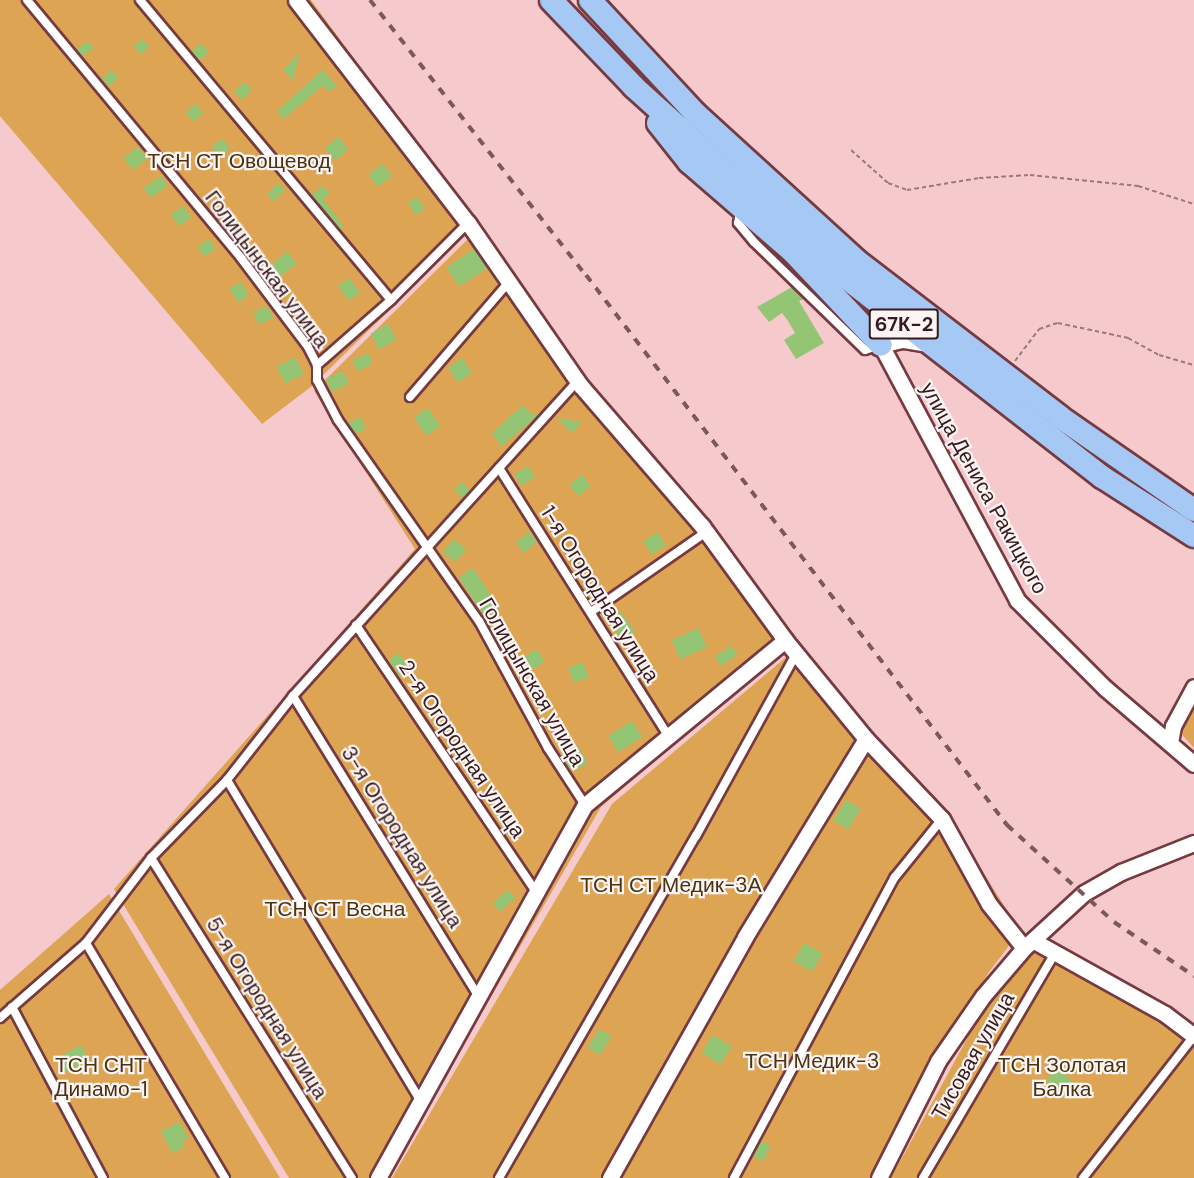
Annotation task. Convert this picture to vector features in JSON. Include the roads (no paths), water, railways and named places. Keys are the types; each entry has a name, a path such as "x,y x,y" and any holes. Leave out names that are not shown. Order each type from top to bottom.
{"main road":[{"name":"67К-2","path":"551,0 634,87 840,273 1102,477 1194,536"},
{"name":"67К-2","path":"590,0 695,113 856,261 1005,375 1194,510"},
{"path":"634,87 644,105 689,162 792,251 881,345"}],"street":[{"path":"296,0 468,223 578,381 706,532 785,640 866,739 942,819 989,904 1029,945 1055,953 1165,1014 1194,1036"},
{"path":"881,345 902,340 931,345"},
{"name":"улица Дениса Ракицкого","path":"881,345 1017,600 1105,688 1194,765"},
{"path":"378,1178 585,805 670,738 785,640"},
{"path":"1170,743 1173,726 1194,687"},
{"path":"610,1178 746,937 866,739"},
{"path":"879,1178 938,1061 983,996 1029,945 1084,893 1121,872 1194,843"}],"lane":[{"name":"Голицынская улица","path":"27,0 241,258 308,346 316,365 317,380 338,420 479,621 548,748 585,805"},
{"path":"140,0 391,300"},
{"path":"316,365 391,300 468,223"},
{"path":"410,397 509,282"},
{"path":"0,1018 86,943 151,858 227,780 293,696 578,381"},
{"name":"1-я Огородная улица","path":"499,468 670,738"},
{"path":"591,612 706,532"},
{"name":"2-я Огородная улица","path":"356,625 537,894"},
{"path":"499,1178 696,836 796,654"},
{"name":"3-я Огородная улица","path":"293,696 479,997"},
{"path":"227,780 421,1101"},
{"path":"734,1178 895,877 942,819"},
{"name":"5-я Огородная улица","path":"151,858 352,1178"},
{"path":"86,943 225,1178"},
{"name":"Тисовая улица","path":"923,1178 1055,953"},
{"path":"12,1007 103,1178"},
{"path":"1083,1178 1194,1036"}],"railway":[{"path":"370,0 586,275 1007,825 1114,922 1194,976"}],"park label":[{"name":"ТСН СТ Овощевод","path":"239,161"},
{"name":"ТСН СТ Медик-3А","path":"671,885"},
{"name":"ТСН СТ Весна","path":"335,909"},
{"name":"ТСН Медик-3","path":"812,1061"},
{"name":"ТСН СНТ Динамо-1","path":"101,1077"},
{"name":"ТСН Золотая Балка","path":"1062,1077"}]}
